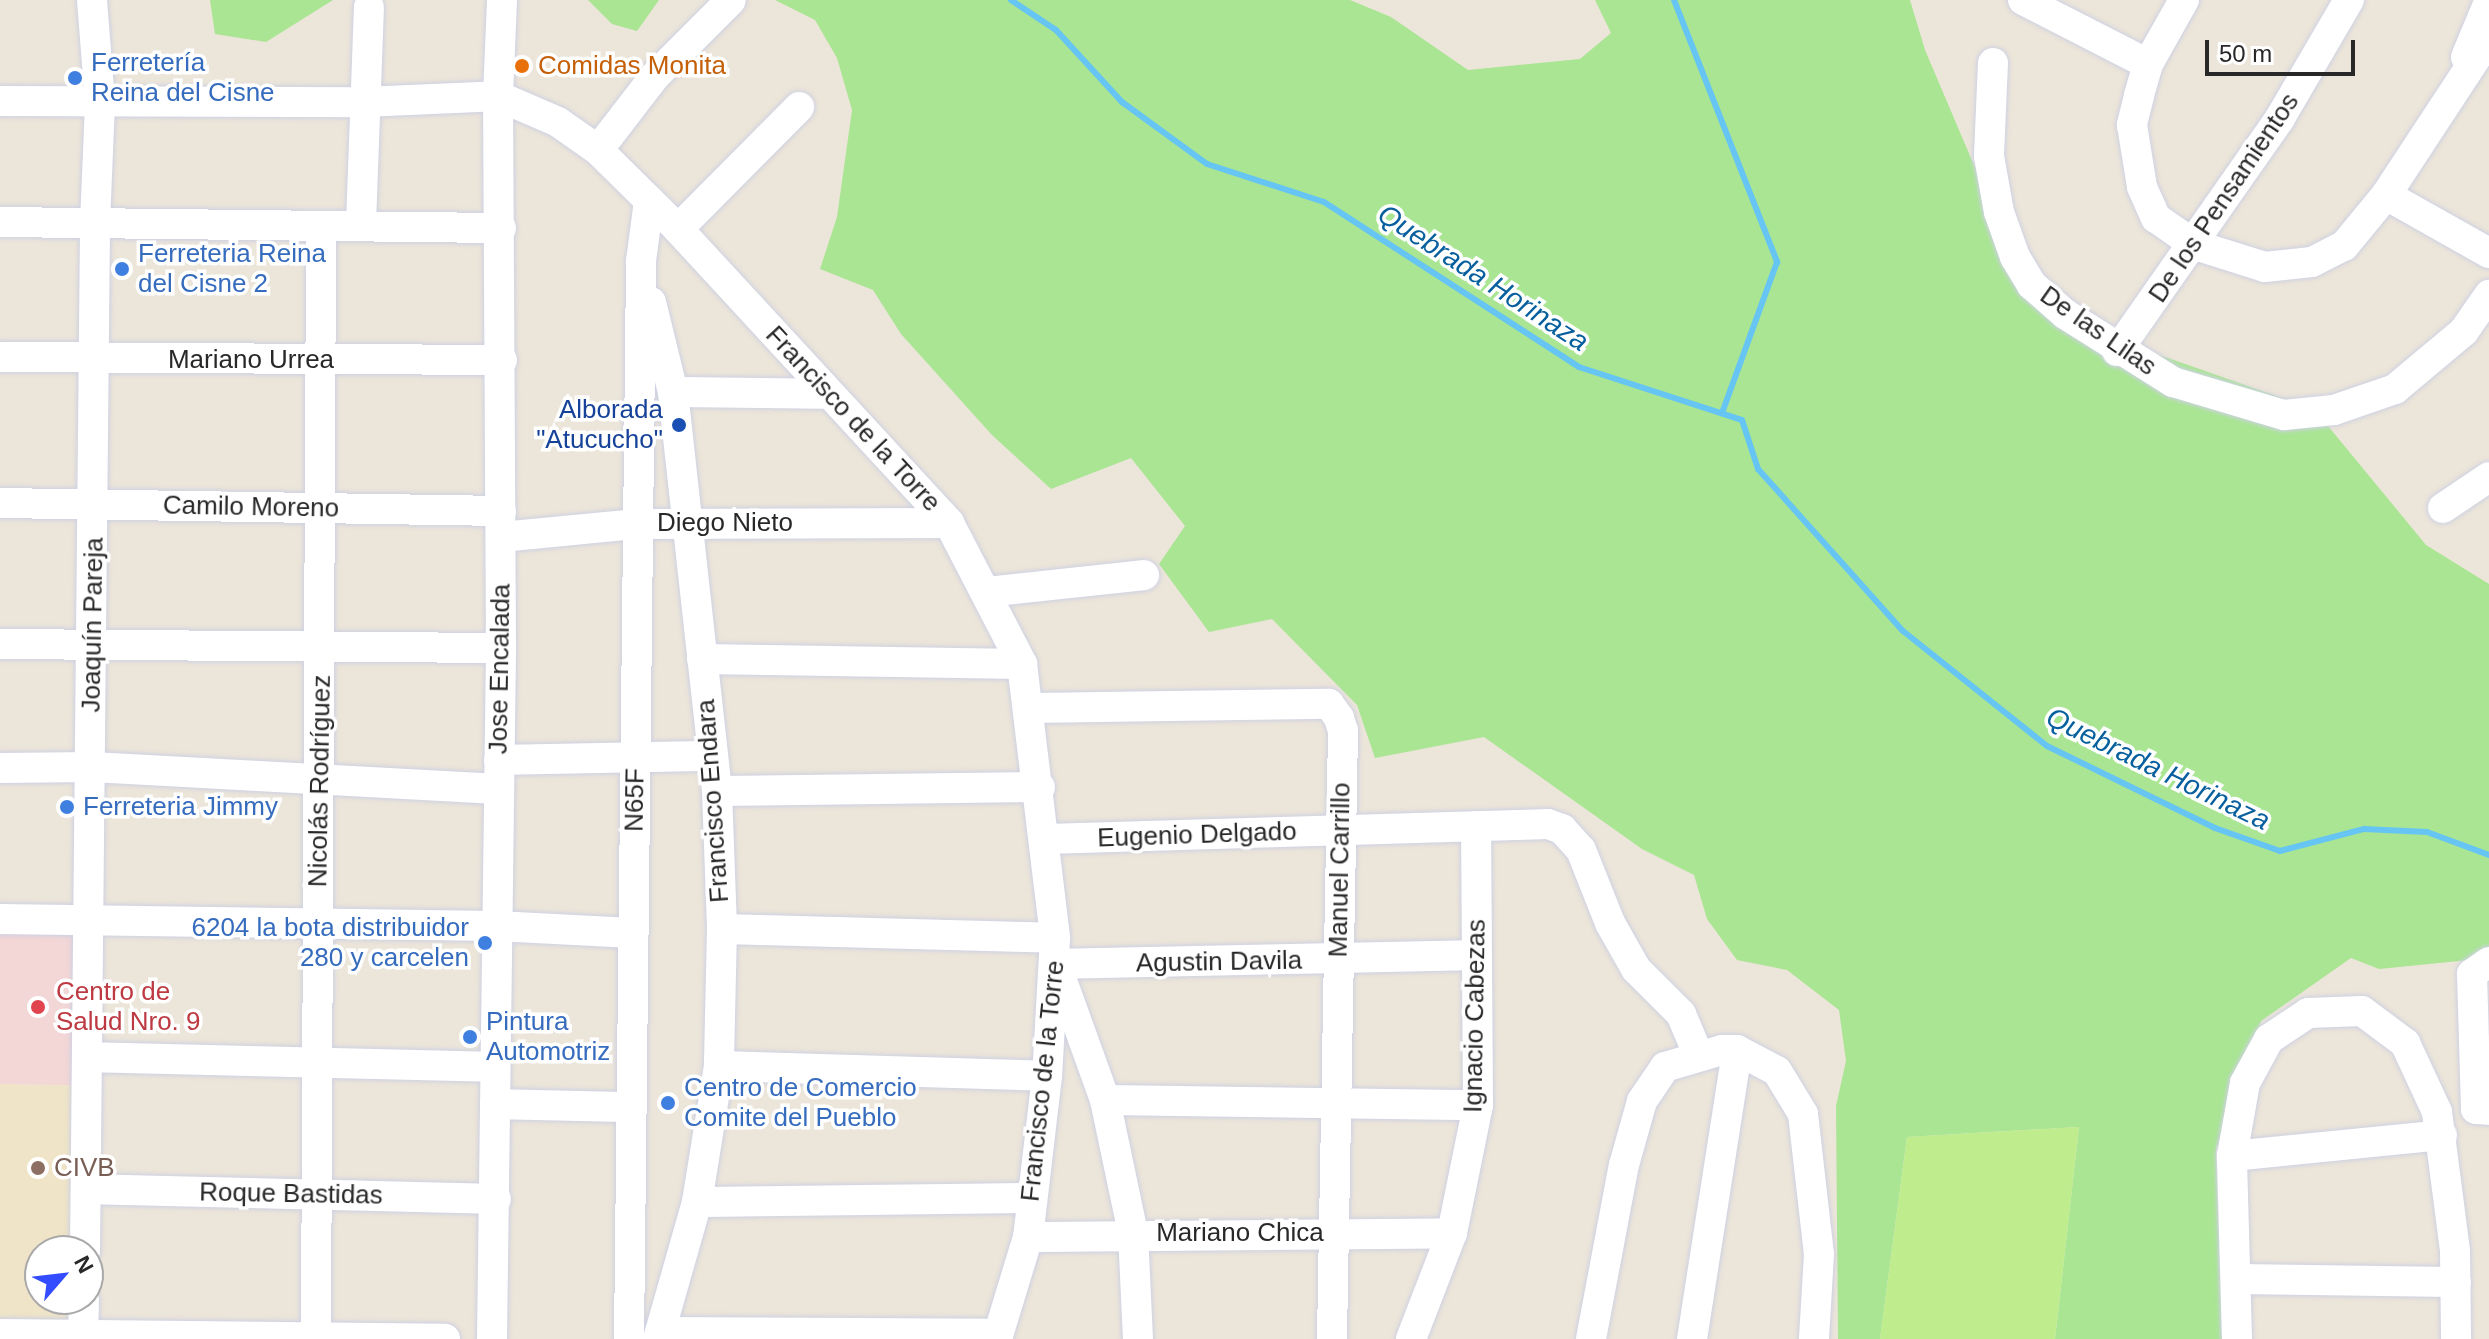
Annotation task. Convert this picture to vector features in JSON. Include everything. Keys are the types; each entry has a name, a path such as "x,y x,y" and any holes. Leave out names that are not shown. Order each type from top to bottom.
{"street":[{"name":"Joaquín Pareja","path":"86,1235 94,646 95,223 100,102 92,0"},
{"name":"Jose Encalada","path":"492,1339 501,648 502,360 498,96 502,0"},
{"path":"598,150 655,76 731,0"},
{"path":"2184,0 2148,64 2132,125 2142,187 2156,218 2195,245 2265,267 2312,262 2344,246 2386,195 2489,38"},
{"name":"De los Pensamientos","path":"2117,351 2195,245 2310,72 2349,0"},
{"path":"2027,2 2064,18 2148,64"},
{"path":"2451,92 2489,2"},
{"path":"361,224 363,102 369,7"},
{"name":"De las Lilas","path":"1993,63 1989,156 1999,212 2015,257 2032,285 2117,351 2199,393 2284,415 2334,410 2395,389 2464,331 2489,295"},
{"name":"Francisco de la Torre","path":"0,101 363,102 498,96 558,122 598,150 678,229 949,523 1022,664 1040,787 1056,951 1047,1076 1028,1237 998,1337"},
{"path":"678,229 799,107"},
{"path":"2386,195 2489,253"},
{"path":"641,261 649,201"},
{"path":"0,222 501,228"},
{"name":"Nicolás Rodríguez","path":"316,1337 321,226"},
{"name":"Francisco Endara","path":"641,261 673,392 684,523 717,791 722,929 719,1066 697,1202 659,1336"},
{"name":"N65F","path":"629,1339 641,261"},
{"name":"Mariano Urrea","path":"0,357 502,360"},
{"path":"673,392 827,394"},
{"path":"2443,508 2489,477"},
{"name":"Camilo Moreno","path":"0,503 321,508 501,524"},
{"name":"Diego Nieto","path":"501,524 949,523"},
{"path":"986,592 1144,575"},
{"path":"0,644 501,648"},
{"path":"702,659 1022,664"},
{"name":"Manuel Carrillo","path":"1030,708 1329,704 1343,731 1338,831 1332,1339"},
{"path":"0,768 92,767 319,782 498,774 635,758 713,756"},
{"path":"717,791 1040,787"},
{"name":"Eugenio Delgado","path":"1046,839 1548,824 1571,838 1636,969 1681,1014 1698,1054"},
{"name":"Ignacio Cabezas","path":"1411,1339 1452,1233 1478,1105 1476,826"},
{"path":"0,919 496,926 633,933"},
{"name":"Agustin Davila","path":"722,929 1056,951 1338,960 1477,955"},
{"path":"1056,951 1105,1100 1133,1233 1138,1339"},
{"path":"2480,968 2482,1110"},
{"path":"2237,1339 2232,1156 2245,1083 2269,1039 2308,1013 2362,1011 2405,1043 2430,1088 2442,1135 2456,1282 2456,1339"},
{"path":"1692,1339 1737,1050"},
{"path":"1591,1339 1624,1165 1642,1101 1665,1067 1698,1054 1737,1050 1777,1071 1803,1114 1819,1254 1814,1339"},
{"path":"88,1057 495,1067"},
{"path":"719,1066 1047,1076"},
{"path":"1105,1100 1478,1105"},
{"path":"495,1104 631,1107"},
{"path":"2232,1156 2442,1135"},
{"name":"Roque Bastidas","path":"87,1189 496,1199"},
{"path":"697,1202 1031,1198"},
{"name":"Mariano Chica","path":"1028,1237 1133,1233 1452,1233"},
{"path":"2236,1279 2456,1282"},
{"path":"83,1336 84,1315"},
{"path":"0,1334 445,1339"},
{"path":"659,1336 998,1337"}],"shaded area":[{"name":"Centro de Salud Nro. 9","path":"0,928 76,929 76,1085 0,1084"},
{"name":"CIVB","path":"0,1084 76,1085 75,1235 24,1235 24,1315 74,1315 74,1325 0,1325"}],"green space":[{"path":"210,0 333,0 266,42 215,34"},
{"path":"588,0 659,0 637,31 612,24"},
{"path":"775,0 1350,0 1391,17 1468,70 1580,59 1611,33 1595,0 1910,0 1925,50 2016,264 2125,343 2314,409 2426,545 2489,584 2489,958 2379,969 2351,958 2261,1021 2216,1149 2222,1339 2055,1339 2079,1127 1907,1137 1880,1339 1838,1339 1836,1106 1846,1061 1839,1010 1787,970 1737,960 1707,919 1694,875 1642,849 1484,737 1375,758 1357,705 1272,619 1209,632 1159,564 1185,526 1131,458 1051,489 992,435 901,334 873,290 820,269 837,217 852,110 837,58 815,20"},
{"path":"2079,1127 2055,1339 1880,1339 1907,1137"}],"waterway":[{"name":"Quebrada Horinaza","path":"1011,0 1056,30 1122,102 1207,164 1324,202 1579,367 1742,420 1758,469 1903,631 2047,746 2215,828 2280,851 2364,829 2427,832 2489,855"},
{"path":"1674,0 1777,262 1722,413"}],"place":[{"name":"Comidas Monita","path":"522,66"},
{"name":"Ferretería Reina del Cisne","path":"75,78"},
{"name":"Ferreteria Reina del Cisne 2","path":"122,269"},
{"name":"Alborada \"Atucucho\"","path":"679,425"},
{"name":"Ferreteria Jimmy","path":"67,807"},
{"name":"6204 la bota distribuidor 280 y carcelen","path":"485,943"},
{"name":"Centro de Salud Nro. 9","path":"38,1007"},
{"name":"Pintura Automotriz","path":"470,1037"},
{"name":"Centro de Comercio Comite del Pueblo","path":"668,1103"},
{"name":"CIVB","path":"38,1168"}]}
